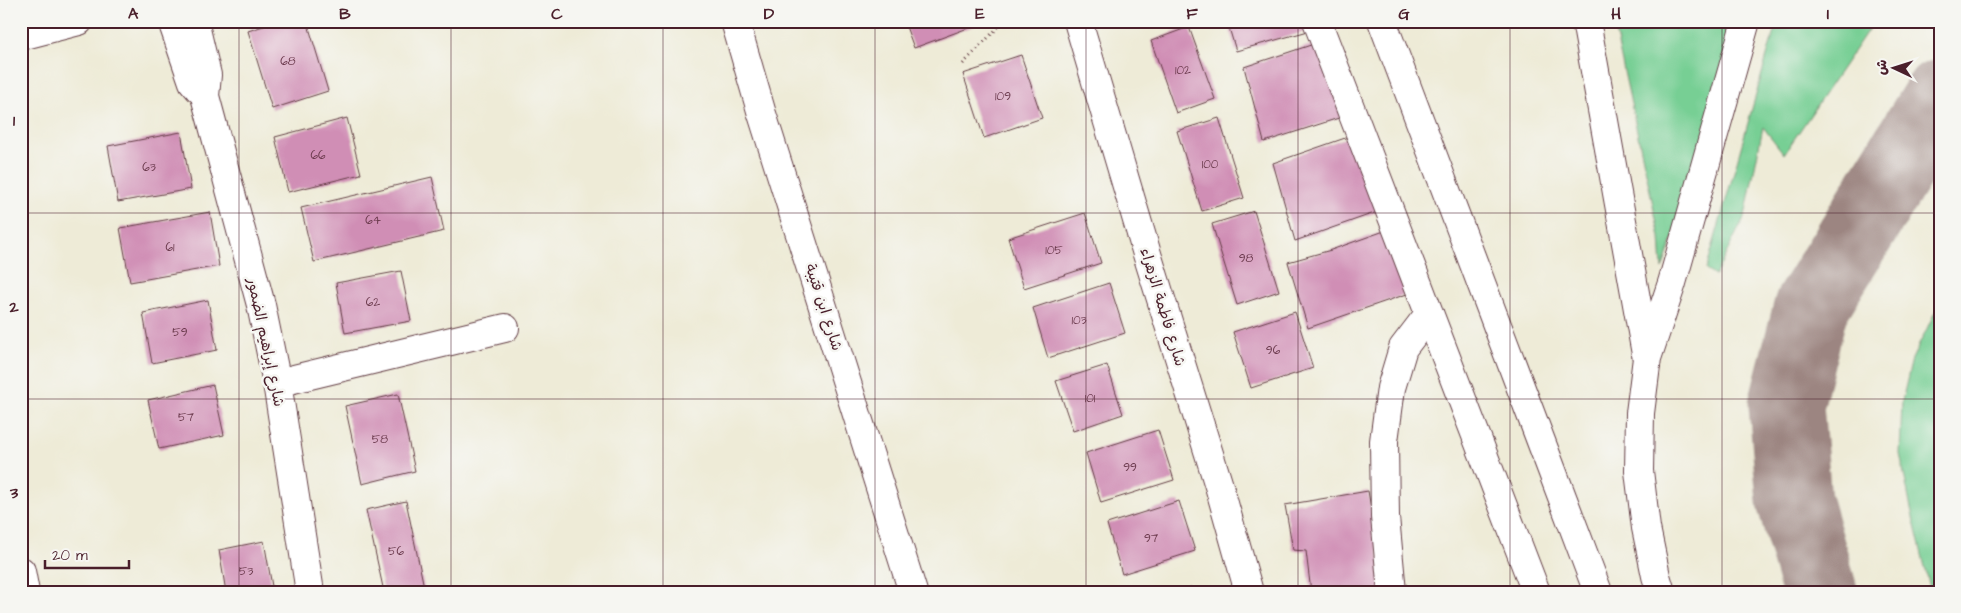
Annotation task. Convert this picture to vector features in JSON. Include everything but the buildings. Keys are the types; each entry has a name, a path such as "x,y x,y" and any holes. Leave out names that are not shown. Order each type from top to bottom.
{"street":[{"path":"21,36 78,21"},
{"name":"شارع إبراهيم الضمور","path":"172,21 193,82 205,96"},
{"name":"شارع إبراهيم الضمور","path":"194,21 207,75 205,96 260,305 277,383 310,592"},
{"name":"شارع ابن قتيبة","path":"735,21 765,123 913,592"},
{"name":"شارع فاطمة الزهراء","path":"1078,21 1249,592"},
{"path":"1317,21 1536,592"},
{"path":"1382,21 1598,592"},
{"path":"1586,21 1647,358"},
{"path":"1662,592 1656,576 1646,528 1639,471 1640,413 1647,358 1672,283 1746,21"},
{"path":"1392,592 1385,517 1384,441 1391,388 1403,348 1429,314"},
{"path":"277,383 505,328"},
{"path":"21,571 25,592"}],"path":[{"path":"962,64 1004,21"}],"green space":[{"path":"1613,21 1753,21 1662,269 1660,237"},
{"path":"1777,21 1874,21 1784,154 1763,127 1745,216 1715,276 1706,270"},
{"path":"1940,302 1940,592 1931,592 1900,454 1902,401 1912,359"}],"taxiway":[{"path":"1820,592 1794,500 1786,405 1811,307 1940,97"}]}
